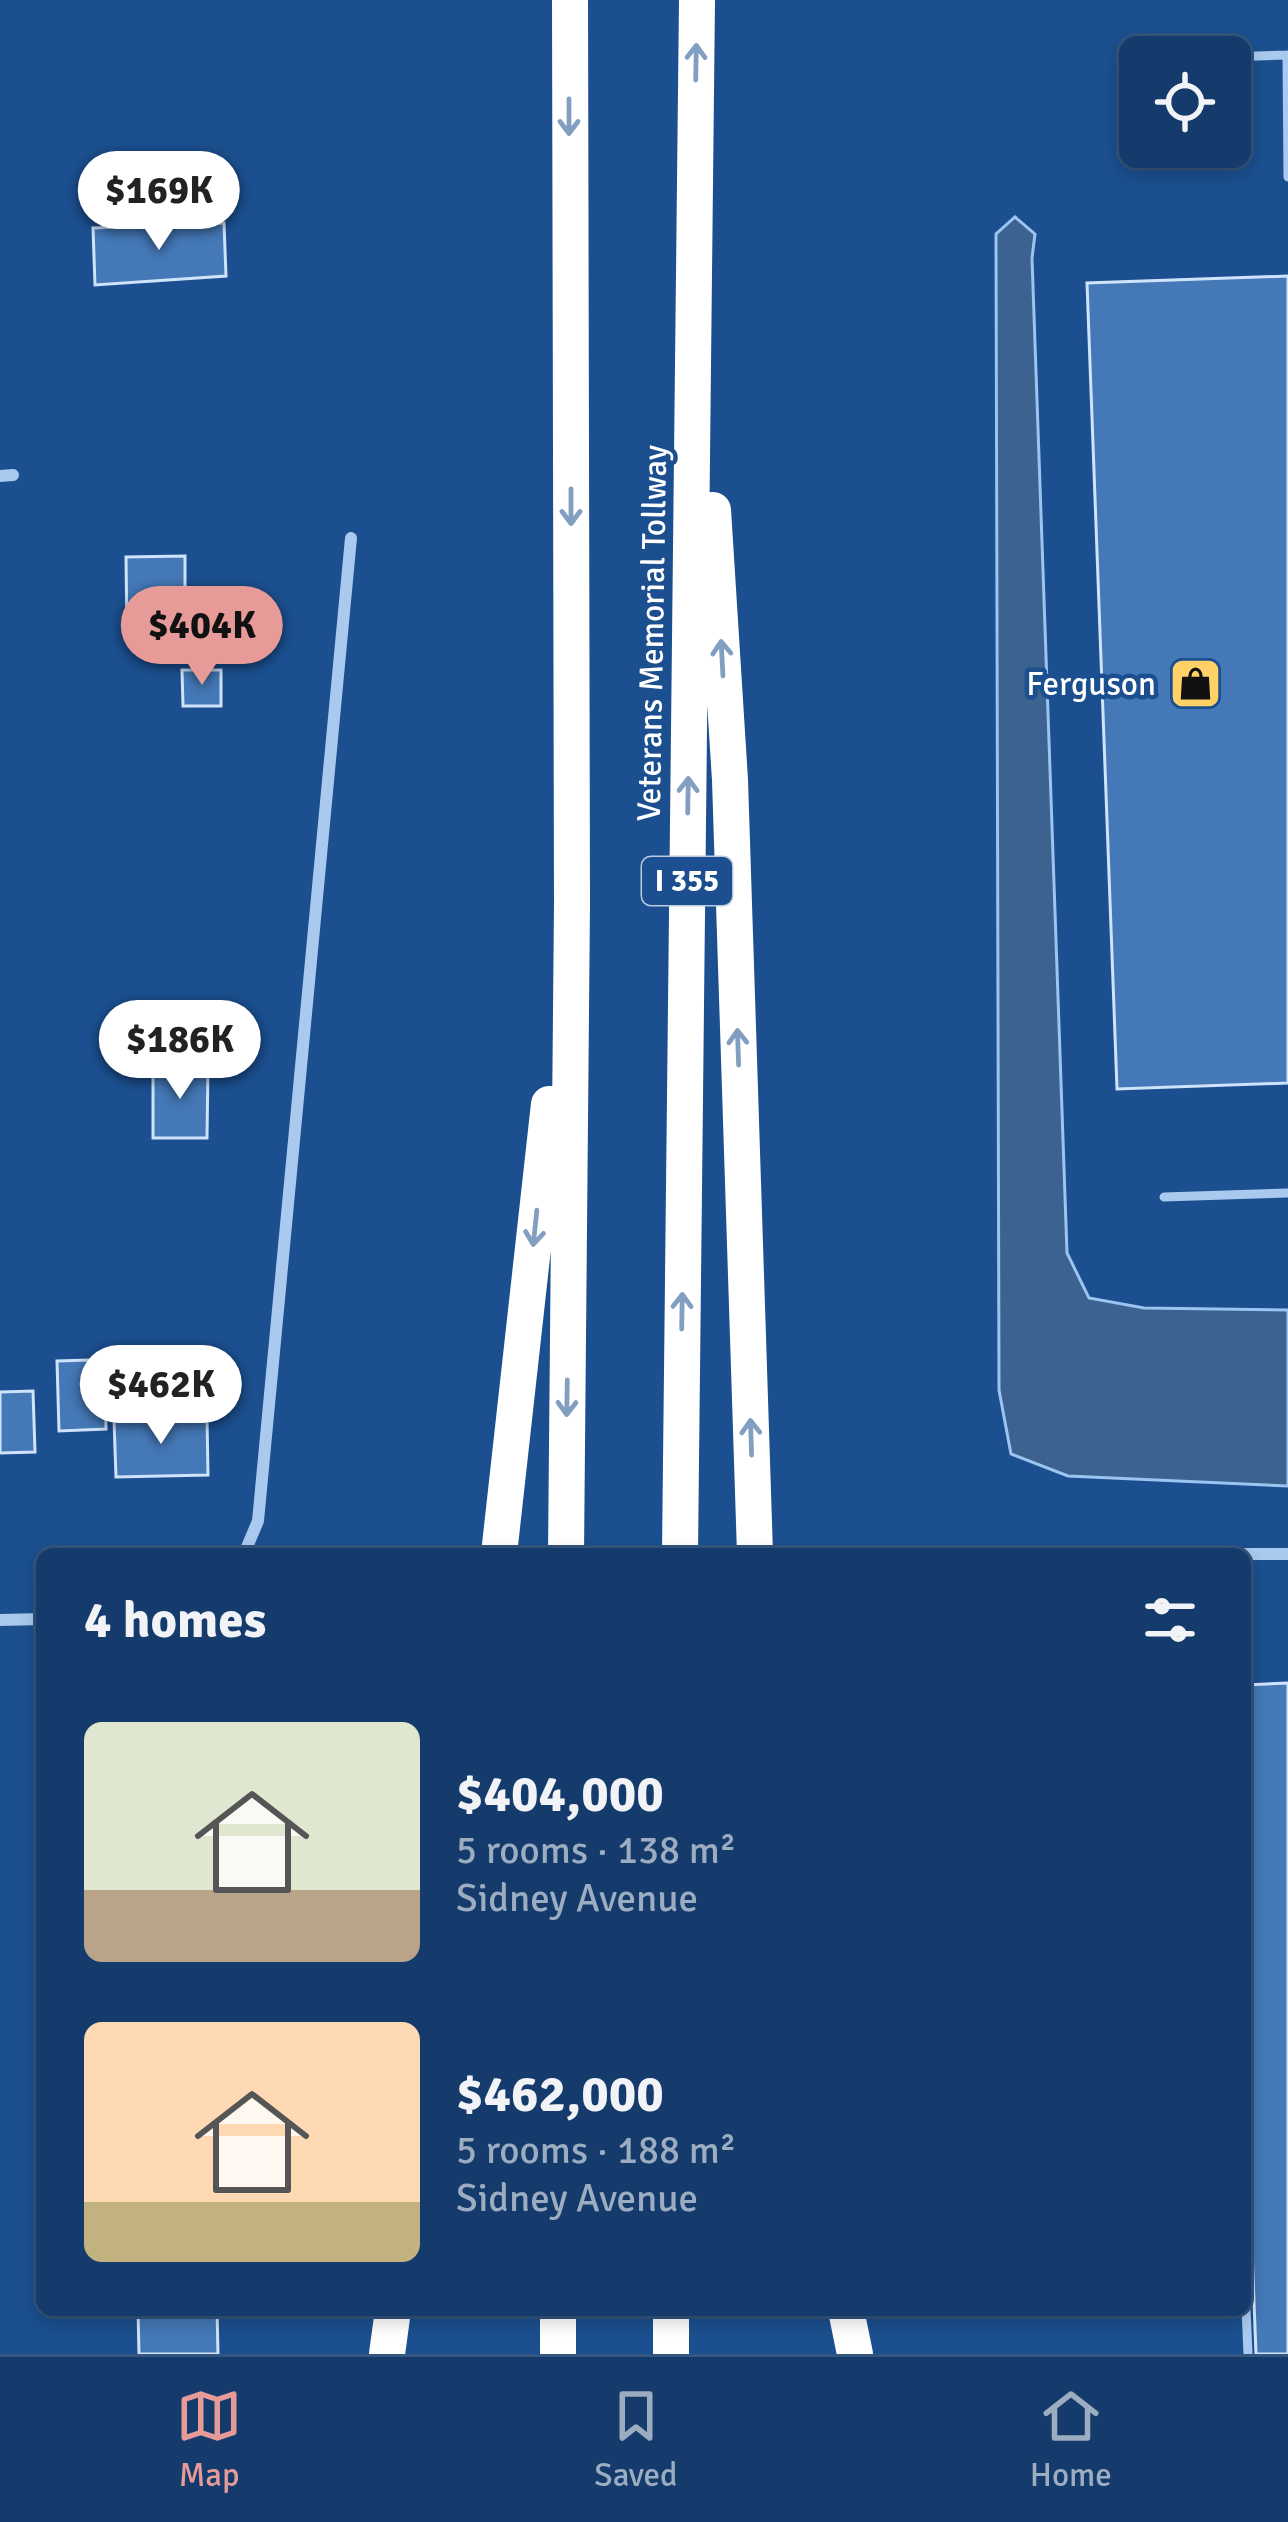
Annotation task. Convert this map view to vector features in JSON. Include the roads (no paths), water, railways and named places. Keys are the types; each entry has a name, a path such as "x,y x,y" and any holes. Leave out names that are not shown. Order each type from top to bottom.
{"highway":[{"path":"566,1548 572,903 570,0"},
{"name":"Veterans Memorial Tollway","path":"680,1548 697,0"},
{"path":"695,208 730,780 755,1548"},
{"path":"500,1548 572,903"},
{"path":"387,2354 392,2316"},
{"path":"558,2316 558,2354"},
{"path":"671,2316 671,2354"},
{"path":"847,2316 855,2354"}],"street":[{"path":"247,1548 258,1521 351,538"},
{"path":"1251,1553 1288,1553"},
{"path":"0,1621 36,1619"}],"lane":[{"path":"1251,56 1288,55 1288,177"},
{"path":"1163,1197 1288,1193"},
{"path":"1246,2316 1248,2354"}],"water":[{"path":"1015,217 1035,234 1032,258 1067,1253 1089,1298 1144,1308 1288,1310 1288,1486 1068,1476 1011,1454 999,1390 996,234"}],"place":[{"name":"Ferguson","path":"1195,683"}]}
